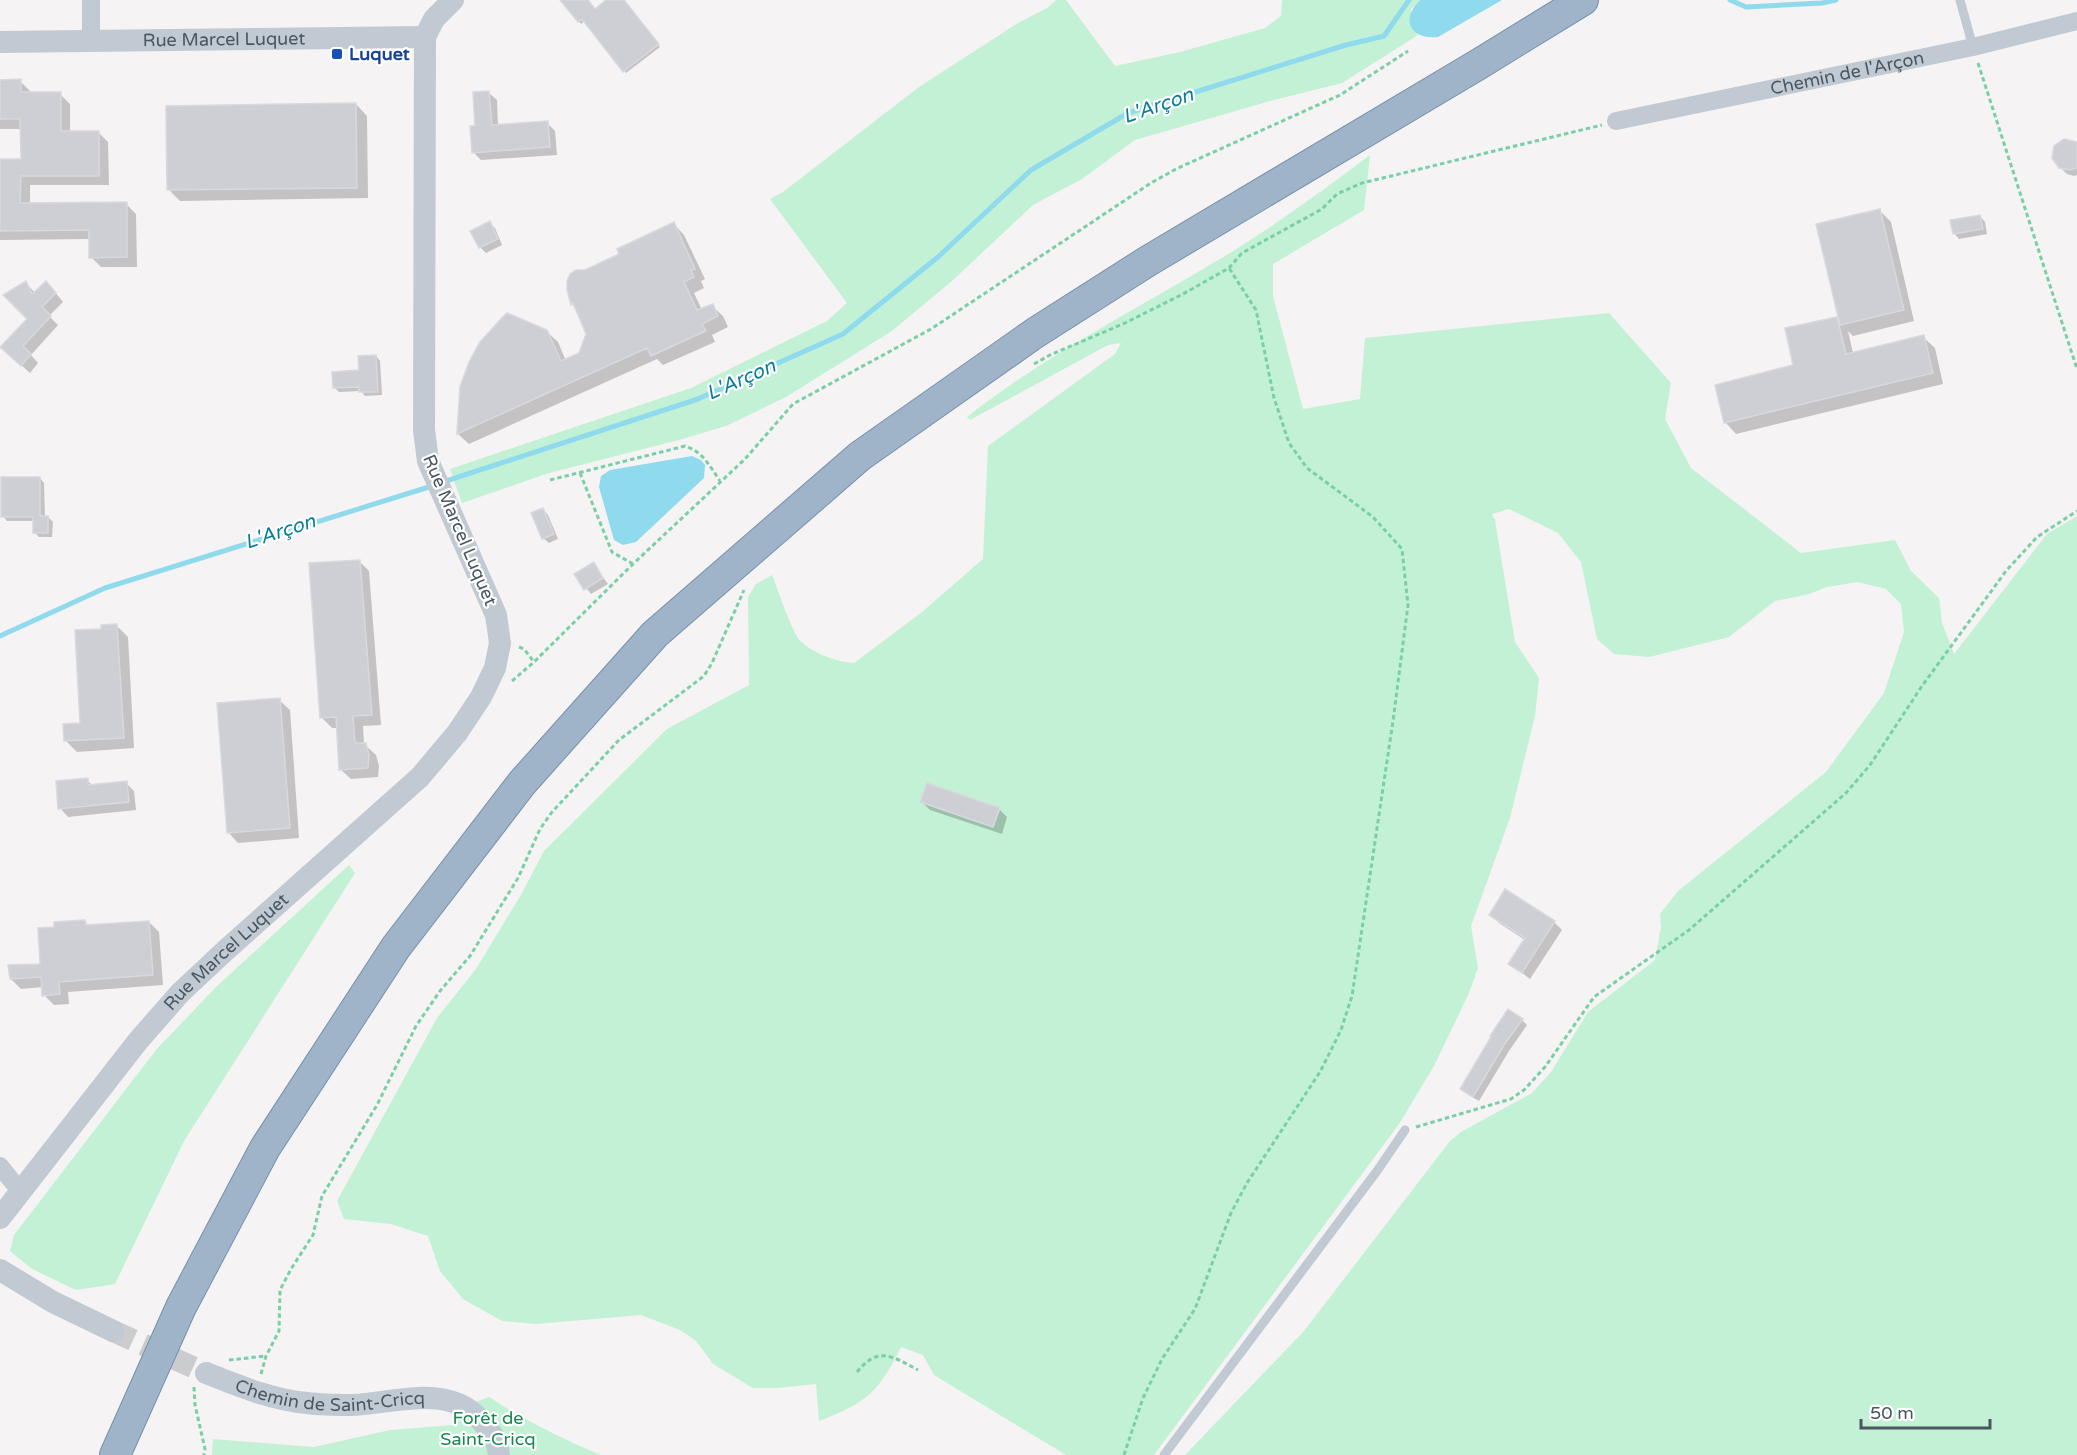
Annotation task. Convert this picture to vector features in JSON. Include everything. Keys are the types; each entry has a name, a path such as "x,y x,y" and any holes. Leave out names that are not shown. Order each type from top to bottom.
{"highway":[{"path":"115,1455 182,1307 266,1148 396,947 522,783 655,634 860,456 1035,333 1148,261 1583,0"}],"street":[{"path":"91,0 91,41"},
{"path":"425,37 434,19 453,0"},
{"name":"Chemin de l'Arçon","path":"1616,121 1972,47 2077,21"},
{"name":"Rue Marcel Luquet","path":"0,42 425,37 423,430 428,460 441,493 496,615 500,643 495,668 481,697 457,733 420,777 180,993 138,1041 0,1218"},
{"path":"0,1166 20,1191"},
{"path":"0,1270 53,1302 113,1331"},
{"name":"Chemin de Saint-Cricq","path":"206,1373 250,1390 307,1403 354,1405 420,1397 451,1401 477,1415 497,1441 499,1455"}],"lane":[{"path":"1960,0 1972,47"},
{"path":"1164,1455 1405,1130"}],"path":[{"path":"1972,47 2077,369"},
{"path":"481,697 510,682 534,662 633,564 745,459 794,404 931,329 1160,178 1340,95 1408,51"},
{"path":"1033,365 1183,294 1229,268 1242,253 1322,209 1337,194 1362,183 1616,121"},
{"path":"1124,1455 1143,1398 1162,1359 1195,1309 1231,1214 1247,1182 1320,1072 1341,1030 1352,996 1408,605 1402,549 1373,517 1308,468 1289,443 1274,398 1256,310 1229,268"},
{"path":"550,480 685,446 697,450 704,457 720,481"},
{"path":"580,473 612,552 633,564"},
{"path":"1405,1130 1511,1099 1524,1090 1545,1067 1594,997 1689,930 1846,793 1870,765 1922,686 2006,571 2037,537 2077,511"},
{"path":"250,1390 261,1374 266,1356 279,1331 280,1290 313,1234 322,1196 377,1105 416,1026 440,991 470,956 522,872 540,829 552,812 619,740 704,676 746,586"},
{"path":"857,1372 865,1363 880,1355 894,1357 918,1370"}],"green space":[{"path":"1056,0 1066,0 1115,66 1180,52 1265,28 1281,16 1282,0 1420,0 1411,9 1412,29 1418,35 1342,83 1135,140 1082,179 1033,205 952,281 892,331 786,397 726,426 549,473 462,503 450,469 691,388 827,321 847,303 770,199 783,192 919,87 1018,23 1047,8"},
{"path":"1370,155 1364,210 1273,264 1273,296 1303,409 1360,399 1365,338 1609,313 1671,383 1665,419 1691,468 1801,553 1895,540 1911,571 1939,598 1942,623 1954,654 2047,534 2077,516 2077,1455 1185,1455 1304,1331 1450,1141 1461,1132 1532,1093 1551,1072 1588,1012 1655,960 1661,927 1660,914 1678,891 1826,772 1884,693 1904,632 1901,604 1886,589 1858,582 1827,587 1809,594 1775,601 1729,637 1649,657 1614,654 1597,639 1581,562 1558,533 1509,509 1492,514 1495,520 1515,642 1539,678 1535,716 1510,818 1471,926 1478,968 1469,993 1434,1066 1399,1124 1154,1455 1066,1455 934,1375 923,1355 901,1347 886,1375 869,1394 849,1408 819,1421 816,1384 753,1388 713,1364 696,1341 680,1330 641,1315 536,1324 502,1321 463,1299 440,1271 428,1236 391,1224 344,1219 337,1201 437,1018 476,969 522,893 544,851 667,729 749,685 748,597 756,584 772,575 798,638 809,648 823,655 839,661 854,663 922,612 983,559 988,446 1115,354 1121,343 1108,345 970,420 967,417 998,393 1064,350 1252,239"},
{"path":"349,865 355,873 184,1141 115,1284 76,1290 32,1269 10,1251 14,1235 156,1050 216,987"},
{"name":"Forêt de Saint-Cricq","path":"489,1397 544,1429 601,1455 212,1455 213,1439 314,1447 390,1430 453,1425 476,1402"}],"water":[{"path":"1420,0 1502,0 1438,37 1428,37 1415,32 1411,27 1410,15"},
{"path":"692,456 701,460 705,465 704,478 636,542 623,545 614,540 599,487 601,476 610,470"}],"building":[{"path":"560,0 588,0 595,9 606,0 624,0 659,44 623,72 582,19 578,22"},
{"path":"21,79 21,92 61,92 61,131 99,131 99,176 21,176 20,203 127,202 127,257 89,258 89,230 0,231 0,159 21,159 20,119 0,119 0,80"},
{"path":"489,91 492,125 548,121 550,147 472,153 470,126 475,126 473,92"},
{"path":"356,103 357,188 167,190 166,106"},
{"path":"2064,139 2077,142 2077,168 2070,170 2059,168 2052,158 2054,146"},
{"path":"1880,209 1904,310 1840,325 1816,224"},
{"path":"1980,215 1983,229 1953,234 1950,220"},
{"path":"490,221 498,239 479,248 470,231"},
{"path":"674,222 695,269 691,270 694,277 684,282 697,310 713,304 718,316 702,324 706,331 651,356 647,348 457,434 460,387 469,362 480,342 507,313 547,330 561,361 579,353 586,334 573,303 571,305 567,290 570,274 576,270 585,270 619,254 617,249"},
{"path":"26,281 32,294 46,281 56,293 42,307 51,316 23,346 31,354 21,366 0,347 27,319 3,295"},
{"path":"1837,317 1846,354 1924,335 1933,373 1724,423 1715,385 1793,365 1785,328"},
{"path":"376,355 378,392 359,392 359,387 333,388 332,372 359,370 358,356"},
{"path":"1,477 40,477 40,516 48,516 48,533 33,533 33,517 1,517"},
{"path":"543,508 554,534 542,539 531,513"},
{"path":"360,560 372,715 353,716 355,743 366,743 369,755 368,768 339,770 336,717 320,718 309,563"},
{"path":"594,562 603,578 584,590 574,574"},
{"path":"117,624 124,738 64,741 63,724 80,723 75,630 101,629 101,625"},
{"path":"280,698 290,828 227,833 217,703"},
{"path":"88,778 88,785 127,781 129,802 58,809 56,781"},
{"path":"927,783 1000,808 993,827 920,802"},
{"path":"1505,889 1555,921 1522,973 1508,964 1525,938 1489,915"},
{"path":"85,920 86,925 149,921 153,975 59,982 60,994 42,996 41,977 10,979 8,965 40,964 38,928 54,927 54,922"},
{"path":"1508,1009 1523,1019 1504,1045 1473,1097 1460,1089"}],"waterway":[{"name":"L'Arçon","path":"443,482 698,399 843,334 938,257 1031,170 1128,113 1346,45 1384,36 1409,0"},
{"name":"L'Arçon","path":"1730,0 1746,7 1822,3 1836,0"},
{"name":"L'Arçon","path":"0,636 105,588 432,486"}],"tunnel":[{"path":"113,1331 206,1373"}],"place":[{"name":"Luquet","path":"337,54"}]}
